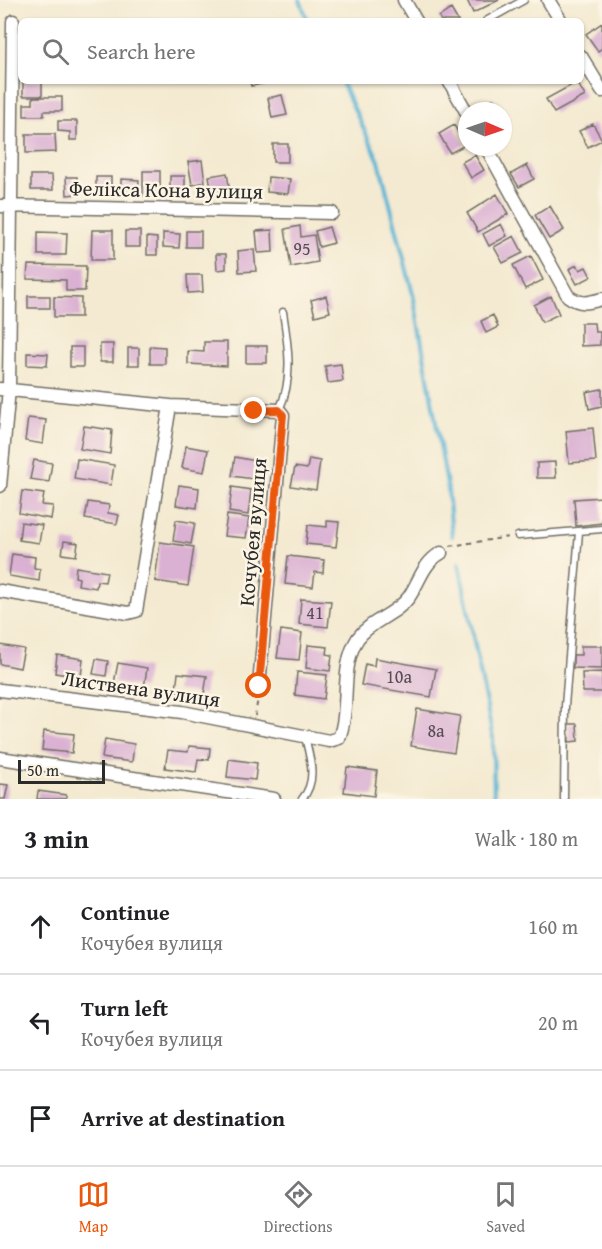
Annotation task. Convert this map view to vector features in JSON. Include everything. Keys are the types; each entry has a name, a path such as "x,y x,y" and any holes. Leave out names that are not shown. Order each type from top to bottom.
{"street":[{"path":"404,0 414,18"},
{"path":"548,0 559,18"},
{"path":"0,486 5,389 6,206 11,21"},
{"path":"584,61 602,91"},
{"path":"451,84 461,102"},
{"path":"491,156 568,296 584,304 602,299"},
{"name":"Фелікса Кона вулиця","path":"6,206 332,213"},
{"path":"5,389 170,406 279,410"},
{"path":"0,591 128,613 136,610 170,406"},
{"name":"Кочубея вулиця","path":"259,686 283,415 279,410"},
{"name":"Листвена вулиця","path":"0,690 182,712 329,741 339,738 344,727 348,666 357,640 407,600 431,558 441,553"},
{"path":"0,758 274,799"}],"lane":[{"path":"491,18 524,0"},
{"path":"279,410 286,394 289,353 283,312"},
{"path":"518,536 602,529"},
{"path":"564,799 565,706 579,532"},
{"path":"302,799 310,788 312,778 305,737"}],"path":[{"path":"441,553 456,543 518,536"},
{"path":"250,725 257,713 259,686"}],"building":[{"path":"467,0 499,0 473,13"},
{"path":"451,9 456,18 440,18"},
{"path":"602,23 602,48 598,51 586,34"},
{"path":"23,84 42,84 42,96 23,96"},
{"path":"573,84 578,84 585,96 554,113 546,99"},
{"path":"282,95 287,115 272,118 268,98"},
{"path":"33,97 62,97 62,111 44,111 44,116 24,116 24,104 33,104"},
{"path":"58,121 77,121 77,140 70,140 70,132 58,131"},
{"path":"593,124 602,140 588,147 579,131"},
{"path":"454,125 458,132 458,149 450,153 439,134"},
{"path":"26,134 55,134 56,152 26,153"},
{"path":"273,144 288,144 288,162 273,162"},
{"path":"476,156 484,170 471,178 462,162"},
{"path":"202,160 205,182 192,185 188,162"},
{"path":"527,165 534,179 519,187 511,174"},
{"path":"143,171 160,171 160,196 143,196"},
{"path":"227,173 230,192 212,194 209,176"},
{"path":"31,175 52,175 53,190 31,190"},
{"path":"170,176 185,176 185,194 170,194"},
{"path":"66,177 77,177 77,194 67,195"},
{"path":"96,177 111,177 111,194 96,194"},
{"path":"268,177 290,179 288,194 267,192"},
{"path":"121,179 139,180 138,195 121,194"},
{"path":"497,194 508,214 478,232 467,213"},
{"path":"550,206 564,230 549,239 535,215"},
{"path":"501,224 507,236 489,246 483,234"},
{"path":"300,226 301,237 314,235 318,262 291,267 285,229"},
{"path":"329,227 334,243 319,247 315,231"},
{"path":"92,230 113,230 113,260 91,260"},
{"path":"272,230 273,252 258,253 256,231"},
{"path":"125,231 140,231 140,247 125,247"},
{"path":"186,231 201,231 201,247 186,247"},
{"path":"38,232 67,233 66,255 38,255"},
{"path":"163,233 180,234 179,248 163,247"},
{"path":"514,236 523,253 503,263 494,247"},
{"path":"147,237 157,238 157,255 147,255"},
{"path":"254,249 256,271 239,272 238,251"},
{"path":"216,254 226,254 226,269 217,270"},
{"path":"531,256 543,280 525,289 513,265"},
{"path":"28,265 86,266 85,291 66,291 66,280 27,279"},
{"path":"577,265 580,270 586,267 591,277 577,284 569,269"},
{"path":"187,275 202,275 203,292 188,293"},
{"path":"28,296 50,296 50,308 28,308"},
{"path":"326,296 330,312 315,316 311,300"},
{"path":"551,296 559,314 542,322 534,305"},
{"path":"54,297 81,298 81,317 54,317"},
{"path":"493,315 498,327 486,333 481,321"},
{"path":"581,323 594,323 595,332 600,332 600,345 581,346"},
{"path":"204,342 227,342 227,366 188,364 188,351 204,352"},
{"path":"100,344 113,344 113,362 100,362"},
{"path":"150,346 165,347 165,364 150,364"},
{"path":"246,346 267,346 267,363 246,363"},
{"path":"70,347 83,347 83,367 70,367"},
{"path":"128,348 139,348 139,365 128,365"},
{"path":"27,353 48,354 47,366 27,365"},
{"path":"341,364 343,381 328,383 325,366"},
{"path":"602,389 602,406 589,409 586,392"},
{"path":"28,418 46,420 43,444 25,441"},
{"path":"84,426 112,430 110,454 80,449"},
{"path":"593,428 596,461 569,463 566,431"},
{"path":"186,446 208,450 204,472 182,468"},
{"path":"235,457 256,461 253,479 232,476"},
{"path":"77,459 114,465 111,485 74,479"},
{"path":"309,459 320,461 316,490 291,486 295,467 307,469"},
{"path":"34,460 52,463 49,482 30,479"},
{"path":"555,462 556,478 537,478 537,463"},
{"path":"179,485 199,488 197,508 176,505"},
{"path":"232,487 251,490 248,515 229,512"},
{"path":"22,491 44,494 42,505 53,506 51,519 19,513"},
{"path":"602,497 602,523 576,526 574,499"},
{"path":"88,502 109,505 108,513 119,515 117,524 85,519"},
{"path":"227,515 249,518 246,538 224,536"},
{"path":"176,520 195,523 191,544 173,541"},
{"path":"327,521 339,522 336,547 306,544 308,525 327,527"},
{"path":"21,522 42,525 39,543 19,540"},
{"path":"64,541 78,543 76,556 62,554"},
{"path":"160,542 194,547 188,586 155,581"},
{"path":"12,554 35,557 34,568 40,569 39,581 9,576"},
{"path":"288,556 324,560 323,573 315,572 313,587 285,584"},
{"path":"76,567 107,572 105,582 97,581 96,588 78,585 79,578 75,577"},
{"path":"301,599 331,601 328,627 299,624"},
{"path":"281,630 302,633 299,660 277,658"},
{"path":"0,645 24,649 20,668 0,664"},
{"path":"308,645 328,647 327,654 332,655 330,671 306,668"},
{"path":"581,646 602,646 602,669 573,668 573,655 581,655"},
{"path":"57,655 83,659 81,677 55,673"},
{"path":"375,658 436,669 431,697 361,685 365,664 374,666"},
{"path":"96,659 108,661 106,676 93,674"},
{"path":"118,663 147,668 144,688 114,683"},
{"path":"297,672 327,675 324,699 295,695"},
{"path":"602,672 602,692 583,692 582,673"},
{"path":"178,673 207,676 204,695 176,691"},
{"path":"417,709 460,716 454,753 411,746"},
{"path":"568,724 577,724 578,741 569,742"},
{"path":"44,731 74,734 72,753 42,750"},
{"path":"105,739 134,744 132,762 102,758"},
{"path":"189,746 210,748 209,760 198,759 196,772 165,768 168,750 188,752"},
{"path":"229,759 257,763 255,780 227,777"},
{"path":"347,767 377,771 374,796 344,792"},
{"path":"0,784 8,785 5,799 0,799"},
{"path":"38,791 66,795 66,799 37,799"}],"waterway":[{"path":"300,0 307,18"},
{"path":"342,84 379,161 413,294 448,490 452,536"},
{"path":"459,563 493,739 494,799"}],"route":[{"path":"254,411 279,410 283,415 259,686"}]}
